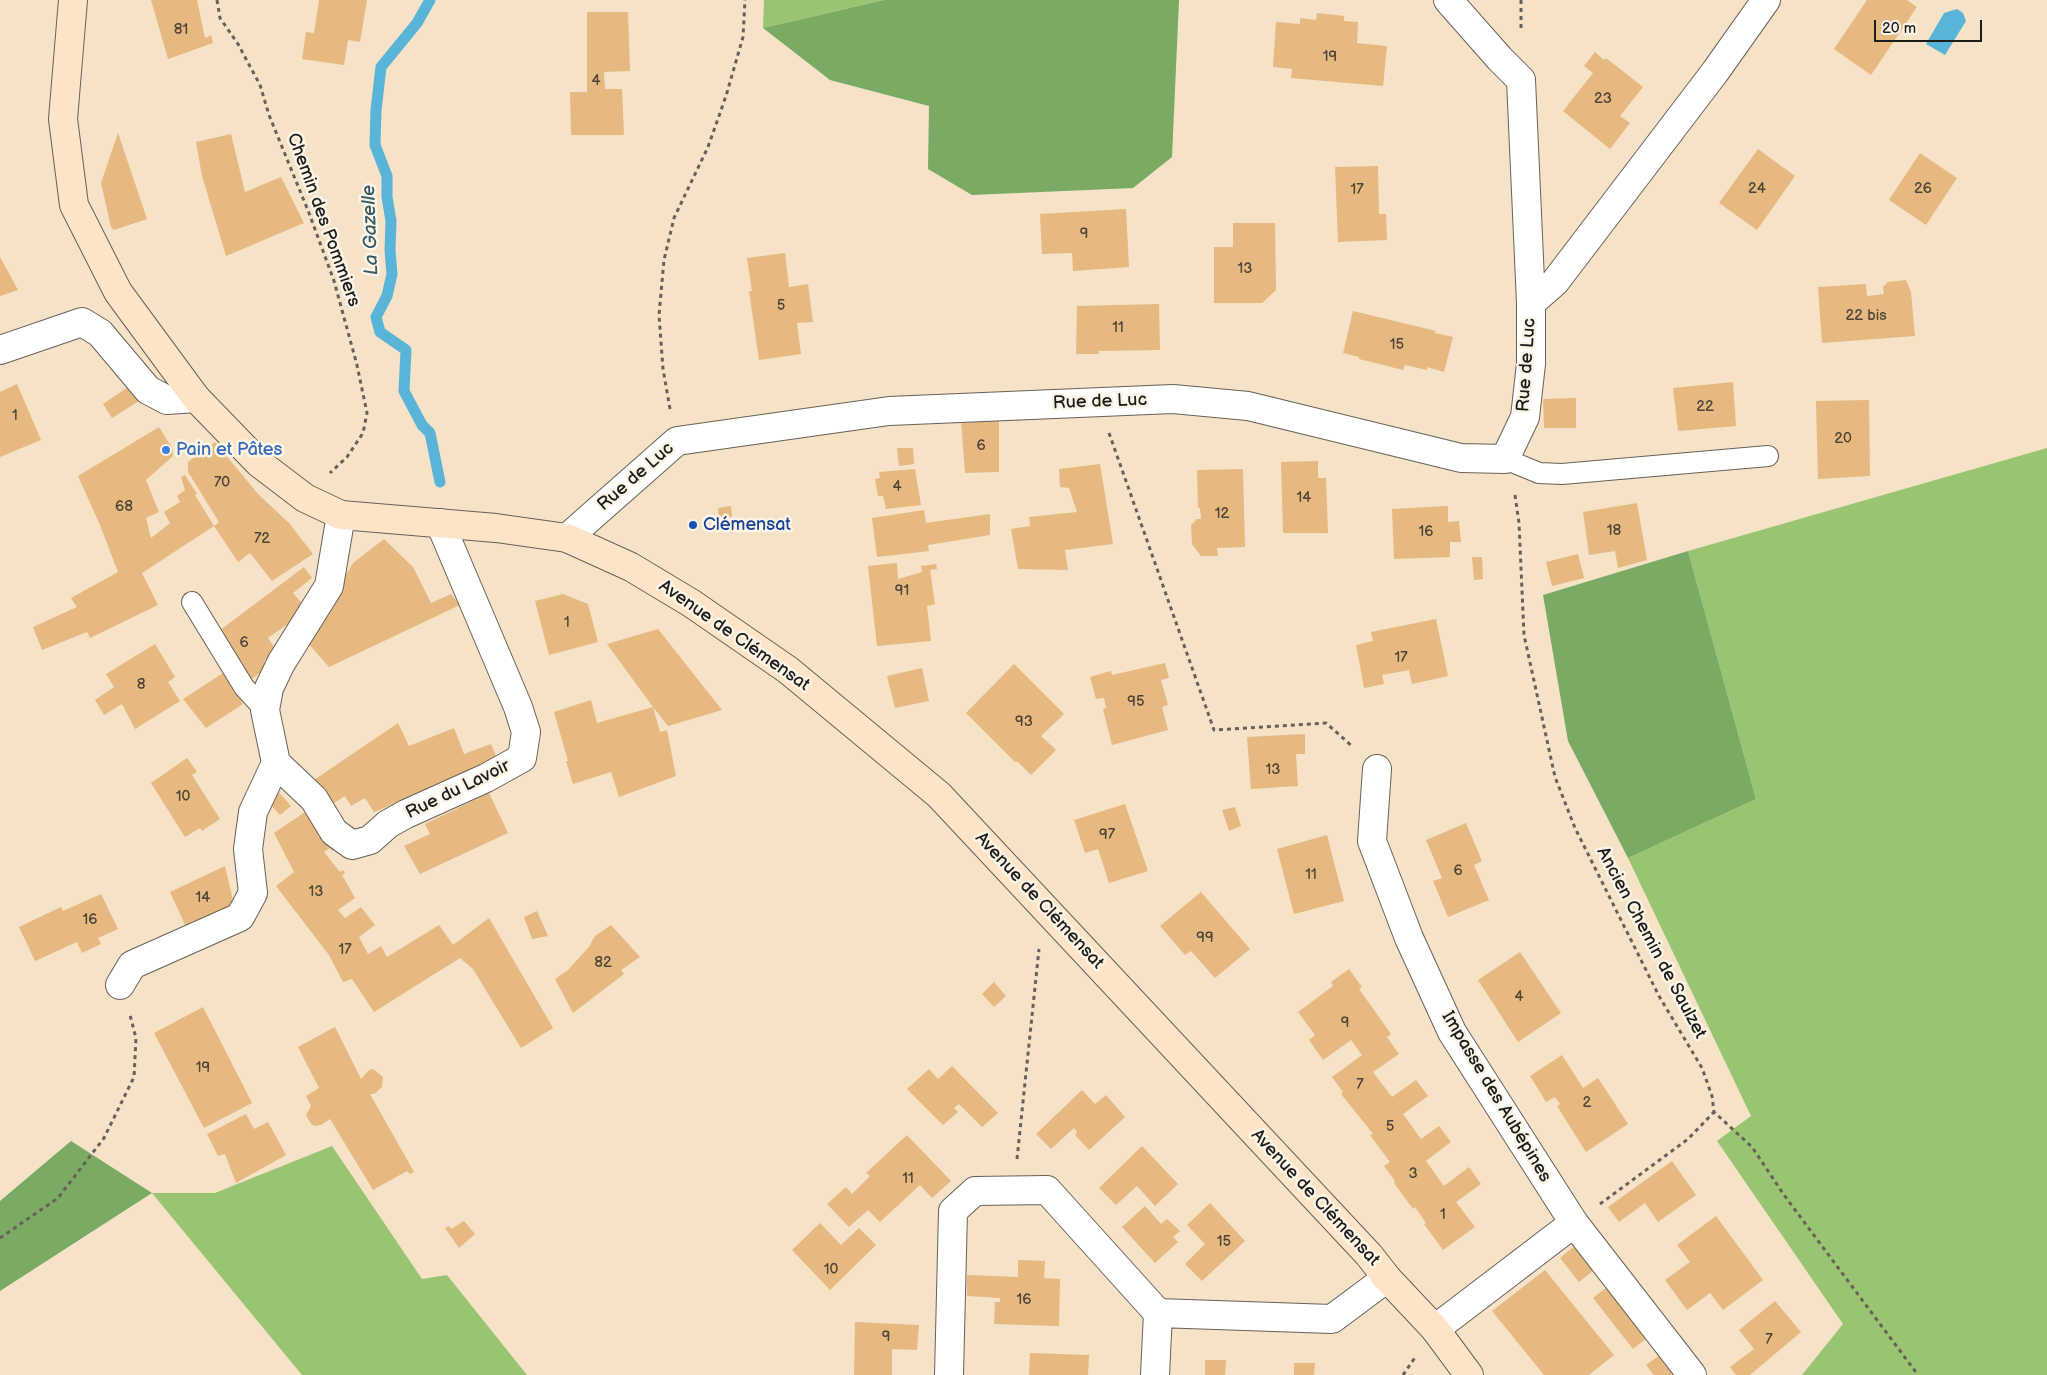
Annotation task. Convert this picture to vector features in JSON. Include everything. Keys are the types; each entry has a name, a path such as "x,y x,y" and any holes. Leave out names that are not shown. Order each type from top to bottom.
{"main road":[{"name":"Avenue de Clémensat","path":"73,0 62,119 74,205 118,292 196,398 259,463 305,498 342,515 496,528 567,538 631,567 691,603 788,670 939,795 1369,1255 1387,1278 1435,1329 1470,1375"}],"street":[{"name":"Rue de Luc","path":"567,538 677,441 889,411 1173,399 1248,406 1461,458 1505,459 1525,417 1531,364 1531,303 1522,80 1500,60 1448,0"},
{"name":"Rue de Luc","path":"1531,303 1555,282 1715,72 1766,0"},
{"path":"0,350 82,322 100,333 148,390 167,400 196,398"},
{"path":"120,985 132,965 240,917 253,893 248,849 253,812 276,763 265,710 269,688 281,664 329,586 342,515"},
{"name":"Rue du Lavoir","path":"276,763 314,799 334,832 352,845 370,840 388,824 406,814 486,778 522,758 526,732 518,707 440,523"},
{"name":"Impasse des Aubépines","path":"1377,769 1372,841 1409,938 1452,1032 1574,1223 1692,1375"},
{"path":"949,1375 953,1211 976,1191 1047,1190 1158,1312 1155,1375"},
{"path":"1435,1329 1574,1223"},
{"path":"1158,1312 1332,1319 1387,1278"}],"lane":[{"path":"1505,459 1539,473 1562,474 1768,456"},
{"path":"192,602 244,687 265,710"}],"path":[{"name":"Chemin des Pommiers","path":"217,0 220,18 238,44 260,85 268,115 309,213 334,281 367,413 363,433 347,457 305,498"},
{"path":"677,441 662,360 659,315 664,260 674,218 708,147 726,96 743,37 745,0"},
{"path":"1098,402 1214,730 1326,723 1377,769"},
{"name":"Ancien Chemin de Saulzet","path":"1505,459 1515,491 1519,523 1524,635 1555,777 1576,828 1659,996 1702,1068 1712,1096 1714,1112"},
{"path":"1014,1191 1037,958 1047,909"},
{"path":"0,1238 58,1198 104,1138 134,1078 136,1038 120,985"},
{"path":"1574,1223 1688,1139 1714,1112 1752,1147 1784,1195 1918,1375"}],"green space":[{"path":"764,0 884,0 763,28"},
{"path":"884,0 1179,0 1172,157 1133,188 972,195 928,169 929,106 830,80 763,28"},
{"path":"2047,448 2047,1375 1802,1375 1843,1324 1717,1141 1751,1116 1628,858 1756,799 1688,551"},
{"path":"1688,551 1756,799 1628,858 1568,741 1543,595"},
{"path":"71,1141 152,1193 0,1291 0,1201"},
{"path":"332,1146 422,1279 447,1275 527,1375 302,1375 152,1193 215,1193"}],"water":[{"path":"1957,9 1963,13 1966,21 1945,55 1926,44 1944,13"}],"building":[{"path":"151,0 197,0 205,38 211,35 213,43 168,59"},
{"path":"319,0 367,0 360,42 348,40 344,65 302,59 306,32 314,33"},
{"path":"1867,0 1907,0 1917,7 1871,75 1834,49"},
{"path":"587,12 628,12 630,71 604,72 605,89 622,89 624,135 571,135 570,92 587,92"},
{"path":"1317,13 1344,16 1344,21 1358,22 1357,43 1387,46 1383,86 1291,78 1292,69 1273,67 1276,22 1300,24 1300,18 1316,20"},
{"path":"1595,52 1604,60 1606,58 1643,87 1620,116 1630,123 1610,149 1563,111 1593,73 1584,66"},
{"path":"118,133 147,219 114,230 111,227 101,183"},
{"path":"231,134 245,192 281,177 304,223 226,256 202,176 196,142"},
{"path":"1758,149 1795,176 1757,230 1719,203"},
{"path":"1920,153 1957,178 1926,225 1889,200"},
{"path":"1378,166 1379,214 1386,214 1387,240 1338,242 1335,167"},
{"path":"1126,209 1129,267 1073,271 1072,253 1042,254 1040,214"},
{"path":"1233,223 1275,223 1276,290 1262,303 1214,303 1214,247 1233,247"},
{"path":"785,253 789,287 808,284 813,322 797,323 801,354 759,360 749,291 752,291 747,258"},
{"path":"0,257 18,290 0,296"},
{"path":"1906,280 1911,292 1915,336 1822,343 1818,287 1866,284 1867,296 1884,294 1883,287 1888,282"},
{"path":"1159,304 1160,350 1098,351 1099,354 1076,354 1077,306"},
{"path":"1353,311 1436,331 1435,333 1453,337 1444,372 1427,367 1427,370 1405,365 1403,370 1343,353"},
{"path":"1733,382 1736,426 1678,431 1673,388"},
{"path":"17,384 41,440 0,457 0,392"},
{"path":"128,387 139,401 112,418 103,404"},
{"path":"1576,398 1576,428 1544,428 1543,399"},
{"path":"1869,400 1870,476 1818,479 1816,401"},
{"path":"999,418 999,472 965,473 961,420"},
{"path":"159,427 172,448 173,456 146,480 159,512 146,518 151,538 170,523 164,512 180,502 177,496 185,490 181,477 185,475 214,526 142,573 158,605 90,638 87,632 42,650 33,627 77,607 71,598 118,572 78,476"},
{"path":"215,442 258,494 289,523 313,554 272,581 250,553 238,562 214,526 219,522 188,472 188,462"},
{"path":"897,448 913,448 914,464 899,466"},
{"path":"1318,461 1318,478 1326,478 1328,533 1283,533 1281,462"},
{"path":"1100,464 1113,544 1065,550 1068,570 1018,569 1011,529 1030,526 1029,517 1077,512 1069,488 1060,487 1059,469"},
{"path":"915,469 921,505 886,509 883,496 878,496 875,479 880,478 879,472"},
{"path":"1243,469 1245,547 1217,548 1218,556 1201,556 1192,544 1191,525 1197,519 1201,519 1200,508 1198,508 1197,470"},
{"path":"1637,503 1647,560 1618,568 1615,551 1589,555 1583,512"},
{"path":"731,506 732,517 719,519 718,508"},
{"path":"1448,506 1448,522 1459,521 1461,542 1450,542 1450,557 1394,559 1392,509"},
{"path":"924,510 926,523 990,514 990,535 928,545 929,551 877,557 872,518"},
{"path":"384,539 413,567 431,603 451,594 460,605 329,667 306,641 353,563"},
{"path":"1578,554 1584,578 1552,586 1546,562"},
{"path":"1472,557 1482,557 1483,579 1474,580"},
{"path":"897,563 898,579 922,572 921,566 936,564 937,569 930,570 935,604 927,606 931,641 877,646 868,566"},
{"path":"304,567 312,578 293,593 305,607 290,625 289,623 268,638 276,650 264,661 268,667 250,680 219,631"},
{"path":"563,594 588,604 598,642 549,655 535,601"},
{"path":"1436,619 1448,676 1412,684 1409,670 1382,675 1384,684 1364,688 1356,645 1373,641 1371,632"},
{"path":"658,629 722,710 668,726 607,644"},
{"path":"155,644 175,677 168,682 180,701 135,729 122,704 104,715 95,700 114,687 106,674"},
{"path":"1165,663 1169,678 1161,680 1168,705 1162,707 1168,730 1112,745 1103,709 1106,708 1104,698 1096,699 1090,677 1111,671 1112,675"},
{"path":"1014,664 1064,714 1041,736 1056,750 1031,775 1018,762 1015,762 966,713"},
{"path":"922,668 929,701 895,708 887,676"},
{"path":"223,673 243,704 206,728 183,699"},
{"path":"591,700 597,723 653,707 660,732 667,730 676,776 619,797 611,772 573,784 554,712"},
{"path":"398,723 409,746 454,728 464,754 491,744 498,761 374,812 365,798 351,806 345,796 329,806 314,780"},
{"path":"1305,734 1305,754 1296,754 1298,786 1251,789 1247,737"},
{"path":"187,758 197,772 192,775 220,819 202,831 200,828 185,837 151,783"},
{"path":"277,790 291,806 280,815 266,800"},
{"path":"489,793 508,833 420,874 404,846 430,834 425,824"},
{"path":"1125,804 1148,871 1109,883 1098,849 1085,853 1074,820"},
{"path":"1235,807 1241,826 1229,831 1222,810"},
{"path":"308,810 334,849 332,851 330,848 324,852 340,872 343,870 345,873 342,875 355,898 338,910 345,918 361,907 375,925 359,937 368,954 381,946 387,957 439,925 453,945 489,918 553,1028 521,1048 473,969 460,958 374,1012 352,979 343,982 329,955 276,886 294,872 274,833"},
{"path":"1466,823 1482,861 1474,865 1489,900 1448,917 1433,881 1442,878 1426,840"},
{"path":"1327,835 1344,901 1294,914 1277,849"},
{"path":"225,866 234,905 186,927 170,892"},
{"path":"1201,892 1250,949 1215,978 1191,951 1185,955 1160,926"},
{"path":"101,894 118,929 98,938 101,944 82,953 77,942 35,961 19,927 61,907 63,911"},
{"path":"537,911 548,936 532,939 524,917"},
{"path":"611,925 640,957 621,970 624,974 573,1013 555,979 568,970 589,947 595,936"},
{"path":"1520,952 1561,1013 1518,1042 1478,980"},
{"path":"1349,969 1362,987 1359,989 1391,1034 1387,1037 1399,1054 1373,1072 1392,1097 1416,1080 1428,1096 1403,1114 1421,1139 1439,1126 1451,1142 1426,1161 1444,1186 1469,1167 1481,1184 1456,1202 1475,1227 1443,1250 1424,1224 1426,1223 1415,1207 1413,1209 1394,1183 1395,1181 1384,1166 1390,1162 1370,1135 1373,1134 1341,1094 1343,1092 1332,1077 1362,1055 1351,1040 1323,1060 1309,1040 1315,1035 1298,1012 1333,986 1331,982"},
{"path":"994,982 1006,996 994,1007 982,994"},
{"path":"203,1007 252,1103 204,1128 154,1033"},
{"path":"335,1027 361,1079 369,1070 373,1069 383,1077 382,1087 374,1094 370,1094 414,1172 410,1174 407,1171 373,1190 330,1119 321,1125 315,1126 311,1124 306,1115 311,1106 306,1096 319,1088 298,1047"},
{"path":"1562,1055 1583,1088 1598,1078 1628,1124 1586,1152 1557,1106 1560,1104 1555,1097 1546,1102 1530,1076"},
{"path":"952,1066 998,1113 982,1127 959,1104 954,1108 958,1112 943,1125 907,1089 929,1069 938,1079"},
{"path":"1082,1090 1095,1104 1106,1095 1125,1117 1089,1150 1075,1135 1077,1132 1074,1128 1051,1149 1036,1134"},
{"path":"246,1114 254,1129 268,1122 286,1155 236,1183 225,1154 218,1156 207,1134"},
{"path":"907,1135 951,1181 932,1198 920,1185 880,1222 868,1210 849,1227 827,1204 846,1187 852,1194 870,1176 866,1173"},
{"path":"1142,1146 1178,1184 1155,1206 1137,1186 1116,1205 1099,1188"},
{"path":"1672,1161 1696,1195 1658,1222 1645,1203 1619,1222 1608,1207"},
{"path":"1210,1203 1245,1241 1202,1281 1185,1264 1205,1244 1187,1225"},
{"path":"1145,1206 1161,1224 1167,1219 1180,1231 1173,1237 1178,1242 1155,1263 1122,1227"},
{"path":"1716,1216 1763,1280 1723,1310 1710,1293 1687,1310 1665,1280 1690,1262 1677,1245"},
{"path":"464,1221 475,1234 459,1248 445,1228 449,1226 451,1229"},
{"path":"820,1223 841,1245 859,1228 876,1245 830,1290 792,1250"},
{"path":"1583,1239 1602,1264 1579,1282 1560,1258"},
{"path":"1018,1260 1045,1261 1044,1278 1060,1279 1059,1326 994,1324 995,1302 1000,1302 1000,1298 967,1296 967,1275 1018,1277"},
{"path":"1545,1270 1614,1355 1589,1375 1544,1375 1492,1311"},
{"path":"1616,1280 1656,1331 1633,1349 1593,1298"},
{"path":"1775,1301 1801,1332 1750,1375 1736,1375 1730,1367 1754,1349 1739,1330"},
{"path":"855,1322 919,1325 917,1350 892,1349 892,1375 854,1375"},
{"path":"1669,1348 1689,1375 1654,1375 1646,1365"},
{"path":"1030,1353 1089,1355 1088,1375 1029,1375"},
{"path":"1205,1360 1226,1360 1225,1375 1205,1375"},
{"path":"1294,1363 1315,1363 1314,1375 1294,1375"}],"waterway":[{"name":"La Gazelle","path":"430,0 417,23 381,67 376,110 375,145 387,176 387,197 391,221 390,250 392,274 387,296 376,317 380,332 406,350 404,391 422,425 430,433 440,482"}],"place":[{"name":"Pain et Pâtes","path":"166,450"},
{"name":"Clémensat","path":"693,525"}]}
